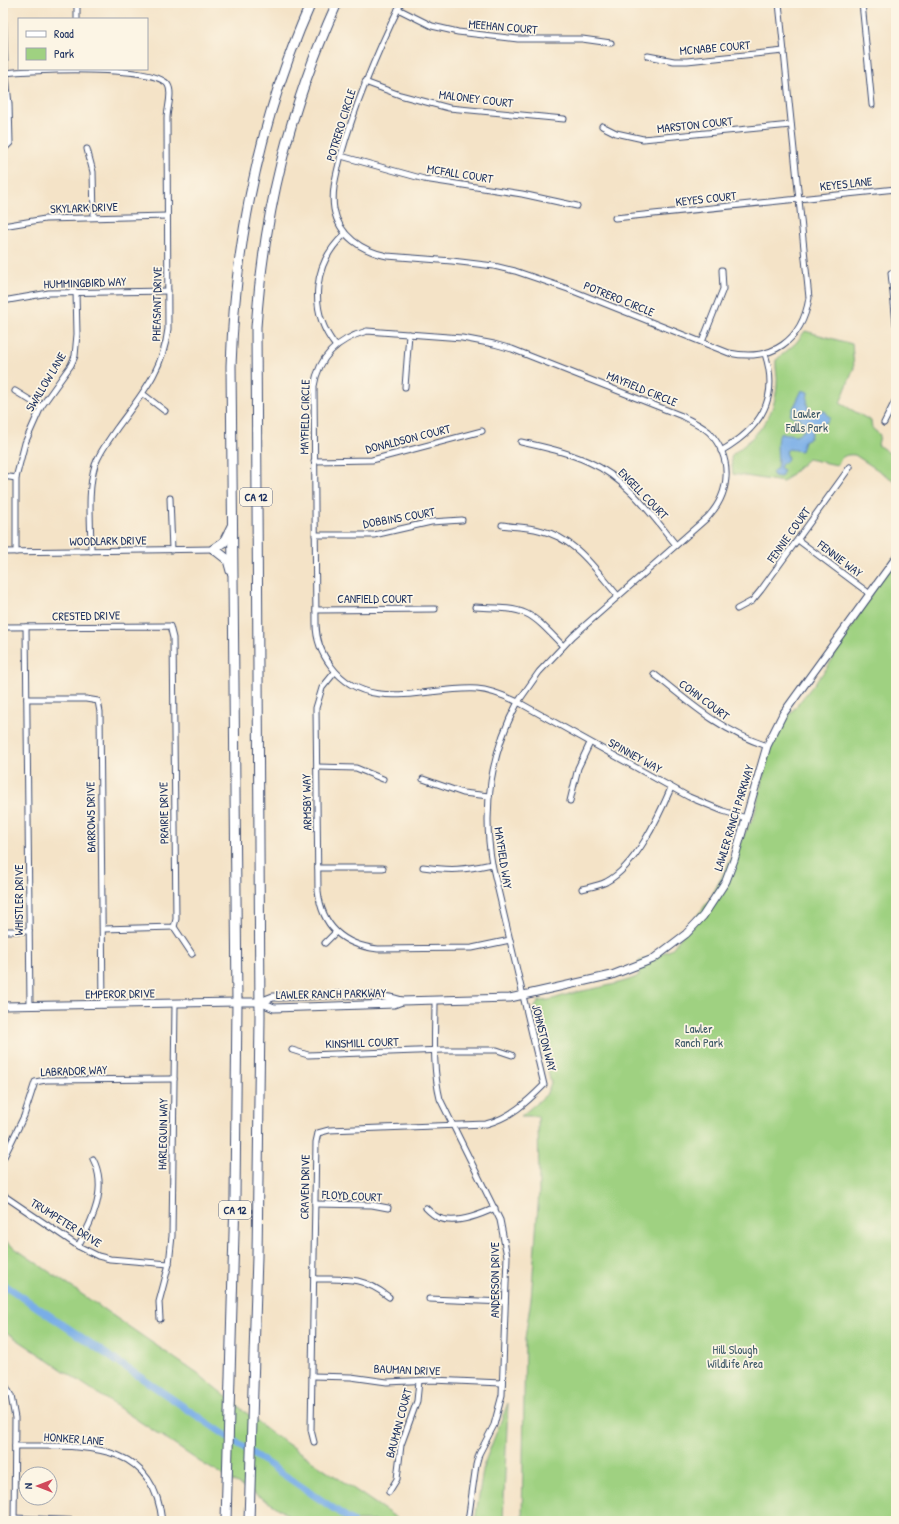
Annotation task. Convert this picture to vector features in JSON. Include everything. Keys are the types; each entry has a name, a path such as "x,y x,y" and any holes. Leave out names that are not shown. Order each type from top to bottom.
{"highway":[{"name":"CA 12","path":"226,1521 235,1197 237,1002 232,332 243,227 258,157 274,99 311,3"},
{"name":"CA 12","path":"249,1521 259,1175 260,1002 254,366 257,306 266,231 284,150 308,72 336,3"},
{"path":"233,524 224,542 214,549 228,560 233,577"}],"street":[{"path":"77,3 77,18"},
{"name":"POTRERO CIRCLE","path":"401,3 365,82 333,186 334,210 345,234 361,248 373,253 387,256 494,266 528,275 729,353 741,355 765,354 784,344 794,336 802,324 807,311 809,298 779,3"},
{"path":"862,3 872,105"},
{"path":"3,4 4,73 9,104 10,143 3,150"},
{"name":"MEEHAN COURT","path":"398,9 432,26 458,32 518,39 582,39 611,43"},
{"name":"MCNABE COURT","path":"648,56 674,61 687,61 784,51"},
{"path":"4,73 59,70"},
{"name":"PHEASANT DRIVE","path":"91,551 91,487 96,465 102,450 143,394 162,361 166,346 168,329 167,118 171,91 168,85 156,77 92,70"},
{"name":"MALONEY COURT","path":"365,82 400,95 450,108 564,119"},
{"name":"MARSTON COURT","path":"602,126 616,133 643,139 791,125"},
{"path":"87,149 93,172 94,217"},
{"name":"MCFALL COURT","path":"341,156 424,179 522,194 577,206"},
{"name":"KEYES LANE","path":"799,199 896,189"},
{"name":"KEYES COURT","path":"614,218 799,199"},
{"name":"SKYLARK DRIVE","path":"3,226 45,219 167,216"},
{"path":"334,346 323,326 318,311 317,287 324,262 331,249 345,234"},
{"path":"702,342 723,289 722,270"},
{"path":"891,273 896,324"},
{"name":"HUMMINGBIRD WAY","path":"3,301 49,294 76,292 168,291"},
{"name":"SWALLOW LANE","path":"16,552 16,478 25,443 41,407 71,365 75,356 77,334 76,292"},
{"name":"MAYFIELD CIRCLE","path":"367,331 410,334 479,340 530,356 682,416 708,432 721,452 726,475 722,497 708,517 563,646 539,672 518,702 492,692 478,689 397,695 374,694 353,686 335,672 318,644 316,634 313,394 315,377 320,365 334,346 354,334 367,331"},
{"path":"405,387 410,334"},
{"path":"721,452 744,437 755,426 762,414 770,389 770,373 765,354"},
{"path":"14,391 41,407"},
{"path":"143,394 165,411"},
{"path":"884,423 896,399"},
{"name":"DONALDSON COURT","path":"314,461 372,460 482,431"},
{"name":"ENGELL COURT","path":"521,442 577,457 606,471 631,492 676,545"},
{"name":"FENNIE COURT","path":"737,609 752,601 850,467"},
{"path":"3,476 16,478"},
{"path":"170,498 172,550"},
{"name":"DOBBINS COURT","path":"315,535 374,535 431,522 462,520"},
{"path":"502,525 540,530 564,539 584,556 618,596"},
{"name":"FENNIE WAY","path":"798,540 870,594"},
{"name":"WOODLARK DRIVE","path":"3,552 214,549"},
{"name":"LAWLER RANCH PARKWAY","path":"237,1002 260,1002 273,998 360,995 394,998 402,1001 490,999 523,995 619,972 653,959 686,934 703,916 726,881 734,860 767,746 782,714 896,558"},
{"path":"475,607 517,609 531,614 563,646"},
{"name":"CANFIELD COURT","path":"316,610 435,609"},
{"name":"CRESTED DRIVE","path":"3,627 170,626"},
{"name":"PRAIRIE DRIVE","path":"170,626 173,638 176,919 174,928"},
{"name":"WHISTLER DRIVE","path":"26,627 30,1006"},
{"name":"ARMSBY WAY","path":"335,672 322,688 316,708 319,903 329,924 336,932 356,945 378,949 472,948 510,940"},
{"name":"COHN COURT","path":"654,674 719,725 733,733 767,746"},
{"name":"BARROWS DRIVE","path":"27,699 86,699 98,701 100,712 103,1005"},
{"name":"SPINNEY WAY","path":"518,702 671,788 707,806 746,818"},
{"name":"MAYFIELD WAY","path":"518,702 498,749 489,796 488,828 492,864 523,995"},
{"path":"570,801 578,768 590,743"},
{"path":"317,767 356,768 383,779"},
{"path":"423,778 463,793 489,796"},
{"path":"582,889 606,882 628,863 651,826 671,788"},
{"path":"423,867 458,870 492,864"},
{"path":"318,868 383,868"},
{"path":"103,929 174,928 192,954"},
{"path":"3,931 29,931"},
{"path":"325,943 336,932"},
{"name":"JOHNSTON WAY","path":"452,1125 486,1124 499,1120 522,1105 544,1085 523,995"},
{"name":"ANDERSON DRIVE","path":"435,1000 434,1050 435,1081 438,1093 452,1125 495,1208 505,1236 507,1256 502,1383 499,1409 476,1466 468,1521"},
{"name":"EMPEROR DRIVE","path":"3,1006 237,1002"},
{"name":"HARLEQUIN WAY","path":"160,1319 159,1302 169,1264 172,1236 175,1004"},
{"name":"KINSMILL COURT","path":"292,1050 308,1055 434,1050 497,1050 512,1055"},
{"name":"LABRADOR WAY","path":"3,1159 24,1116 35,1082 46,1080 174,1079"},
{"name":"CRAVEN DRIVE","path":"314,1442 311,1430 316,1142 318,1133 329,1130 452,1125"},
{"path":"78,1246 95,1212 98,1196 99,1177 93,1159"},
{"name":"TRUMPETER DRIVE","path":"3,1196 78,1246 98,1256 110,1259 169,1264"},
{"name":"FLOYD COURT","path":"315,1204 372,1205 388,1208"},
{"path":"426,1208 438,1218 448,1220 473,1216 495,1208"},
{"path":"314,1279 352,1279 365,1282 377,1287 389,1297"},
{"path":"429,1299 505,1302"},
{"name":"BAUMAN DRIVE","path":"312,1376 351,1377 388,1382 419,1381 502,1383"},
{"path":"3,1381 11,1396 15,1418 16,1446 14,1519 84,1521"},
{"name":"BAUMAN COURT","path":"389,1492 397,1479 401,1445 417,1402 419,1381"},
{"name":"HONKER LANE","path":"16,1446 96,1449 116,1453 138,1467 147,1478 155,1492 160,1507 162,1521"}],"green space":[{"name":"Lawler Falls Park","path":"805,331 852,344 854,368 840,403 871,421 872,428 880,435 878,445 896,458 896,482 855,455 846,455 837,465 808,459 783,482 733,474 731,458 733,454 757,433 769,416 773,407 777,385 776,360 796,343"},
{"name":"Hill Slough Wildlife Area","path":"896,554 896,1521 522,1521 525,1338 531,1299 539,1192 538,1116 521,1116 546,1095 551,1083 534,1015 535,1007 539,1001 550,1000 569,994 613,985 639,976 639,961 671,950 710,899 754,816 773,735 827,668"},
{"path":"3,1240 202,1377 270,1432 401,1521 296,1521 275,1506 200,1462 3,1330"},
{"path":"508,1403 503,1521 475,1521 484,1464"}],"water":[{"path":"802,390 808,392 807,404 809,410 825,411 830,418 826,423 813,426 810,438 804,441 801,451 789,449 786,451 788,458 786,462 782,463 780,468 784,470 781,477 774,476 772,472 777,468 778,464 778,437 781,433 796,435 804,431 805,424 801,419 790,415"}],"waterway":[{"path":"3,1284 352,1521"}],"park label":[{"name":"Lawler Ranch Park","path":"699,1036"}]}
